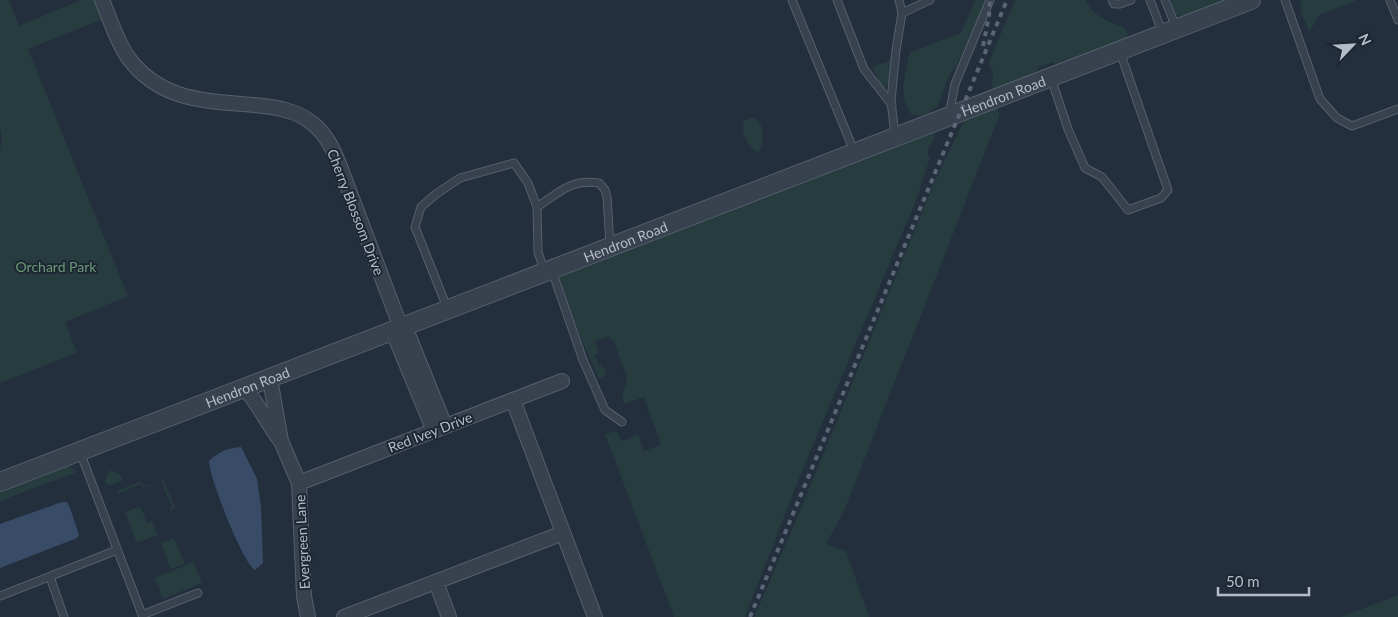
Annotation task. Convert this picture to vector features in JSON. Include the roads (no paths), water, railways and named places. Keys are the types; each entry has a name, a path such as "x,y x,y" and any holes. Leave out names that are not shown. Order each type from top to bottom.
{"street":[{"name":"Cherry Blossom Drive","path":"102,0 118,41 128,57 149,79 176,94 192,99 282,109 306,119 327,139 340,164 400,329 440,428"},
{"name":"Hendron Road","path":"0,482 270,380 1252,0"},
{"name":"Evergreen Lane","path":"270,380 281,441 299,483 304,596 308,617"},
{"name":"Red Ivey Drive","path":"299,483 562,381"},
{"name":"Evergreen Lane","path":"245,389 253,398 272,431 281,441"},
{"path":"513,400 595,617"},
{"path":"344,617 563,533"},
{"path":"436,582 449,617"}],"lane":[{"path":"792,0 856,154"},
{"path":"837,0 864,69 892,106"},
{"path":"895,138 892,106 896,50 902,13 899,0"},
{"path":"902,13 930,0"},
{"path":"949,118 955,84 990,0"},
{"path":"1112,0 1114,4 1131,0"},
{"path":"1150,0 1170,32"},
{"path":"1165,0 1170,32"},
{"path":"1285,0 1320,99 1337,118 1352,126 1398,109"},
{"path":"1390,0 1398,20"},
{"path":"1051,78 1068,129 1085,168 1102,177 1128,210 1161,198 1168,190 1120,51"},
{"path":"448,310 415,227 421,207 460,178 514,163 528,183 537,207 538,252 549,272 583,360 605,410 622,422"},
{"path":"537,207 571,184 585,181 599,183 605,190 607,197 610,248"},
{"path":"80,452 142,616 198,593"},
{"path":"0,596 117,550"},
{"path":"50,577 64,617"}],"water":[{"path":"241,447 257,479 261,507 263,563 255,570 235,537 210,470 209,461 216,455 232,448"},
{"path":"62,502 67,502 70,508 79,535 77,538 0,568 0,524"}],"railway":[{"path":"983,46 990,0"},
{"path":"750,617 1007,0"}],"park label":[{"name":"Orchard Park","path":"56,266"}]}
